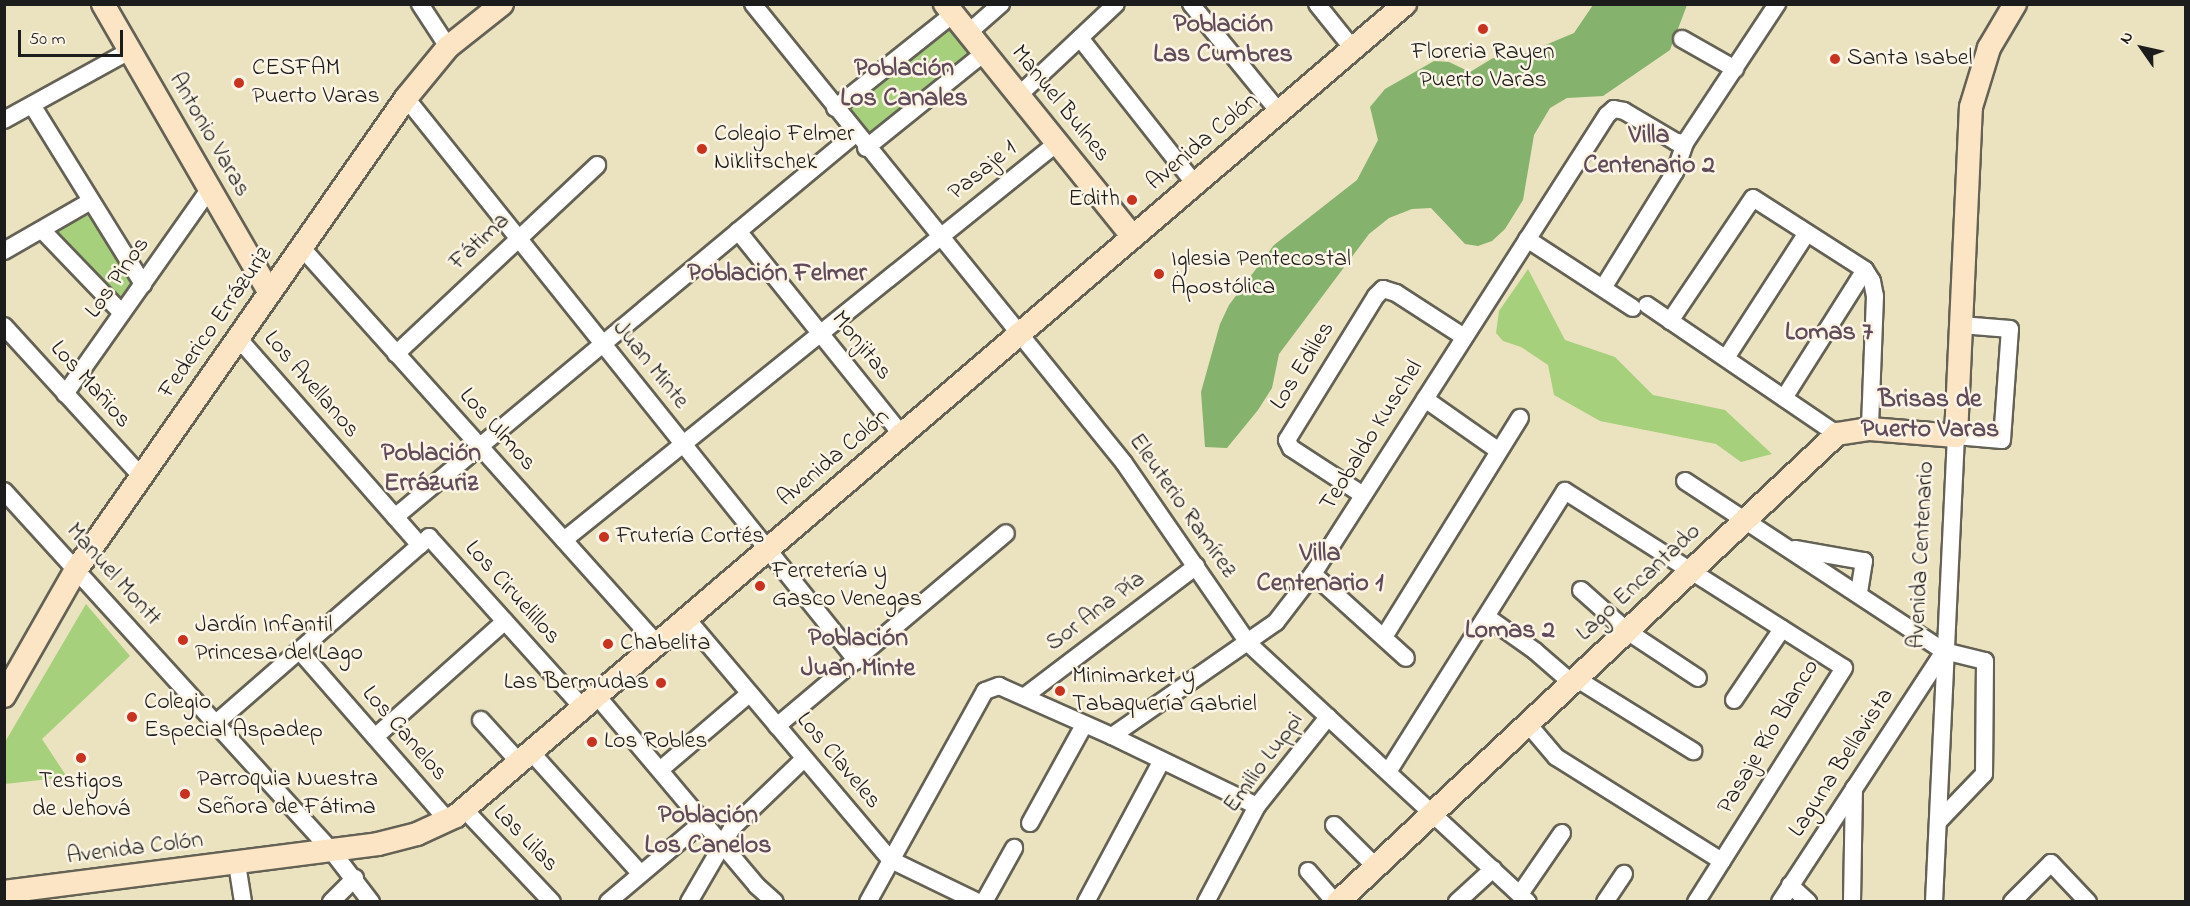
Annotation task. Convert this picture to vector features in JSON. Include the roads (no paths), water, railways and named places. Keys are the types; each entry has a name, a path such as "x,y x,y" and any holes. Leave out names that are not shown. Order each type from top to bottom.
{"street":[{"name":"Antonio Varas","path":"103,4 268,292"},
{"path":"420,4 448,47"},
{"name":"Federico Errázuriz","path":"4,696 76,570 268,292 302,248 406,98 448,47 502,4"},
{"path":"968,33 1000,4"},
{"path":"1018,96 1116,4"},
{"path":"1191,4 1279,112"},
{"path":"1317,4 1353,49"},
{"name":"Avenida Colón","path":"4,892 237,864 398,840 456,815 1021,336 1405,4"},
{"path":"1603,288 1675,172 1685,143 1777,4"},
{"name":"Avenida Centenario","path":"1934,902 1971,107 1989,48 2014,4"},
{"name":"Eleuterio Ramírez","path":"757,6 866,148 1124,462 1248,643 1524,898"},
{"path":"835,108 949,9"},
{"name":"Manuel Bulnes","path":"949,9 1133,237"},
{"path":"1080,38 1195,184"},
{"path":"1682,39 1735,69"},
{"path":"4,120 129,51"},
{"path":"866,148 984,53"},
{"name":"Juan Minte","path":"406,98 857,661"},
{"path":"32,105 143,284"},
{"name":"Teobaldo Kuschel","path":"1112,736 1276,622 1313,574 1527,239 1614,110 1685,143"},
{"path":"394,517 855,134"},
{"name":"Pasaje 1","path":"564,540 819,332 1057,143"},
{"name":"Fátima","path":"396,354 597,165"},
{"name":"Los Pinos","path":"65,394 209,190"},
{"path":"1670,321 1753,198 1865,270 1875,296 1869,429"},
{"path":"4,251 91,201"},
{"path":"42,230 122,313"},
{"name":"Monjitas","path":"738,231 902,435"},
{"path":"1726,358 1808,233"},
{"path":"1527,239 1603,288 1670,321 1837,434 1869,429 2002,440 2010,329 1961,326"},
{"name":"Los Ulmos","path":"302,248 657,644"},
{"path":"1784,398 1865,270"},
{"name":"Los Ediles","path":"1363,495 1287,443 1289,433 1363,316 1383,289 1396,293 1464,337"},
{"name":"Los Mañios","path":"4,326 141,476"},
{"name":"Los Avellanos","path":"238,338 394,517 424,541"},
{"path":"1425,399 1499,451"},
{"path":"1384,637 1520,418"},
{"name":"Lago Encantado","path":"1337,902 1837,434"},
{"path":"1685,481 1944,651 1985,661 1984,774 1938,822"},
{"name":"Manuel Montt","path":"4,491 332,850 356,878 371,902"},
{"path":"1388,772 1565,491 1782,629 1734,700"},
{"path":"777,726 857,661 1006,533"},
{"path":"216,723 424,541"},
{"name":"Los Ciruelillos","path":"424,541 660,770 775,902"},
{"path":"1786,547 1864,561 1859,594"},
{"name":"Sor Ana Pía","path":"1025,696 1196,566"},
{"path":"1313,574 1406,658"},
{"path":"1581,590 1627,631 1698,678"},
{"path":"1487,617 1574,681 1693,751"},
{"name":"Los Claveles","path":"687,619 891,860 978,902"},
{"path":"375,737 505,621"},
{"name":"Pasaje Río Blanco","path":"1722,861 1844,668 1782,629"},
{"name":"Los Canelos","path":"300,650 375,737 456,815"},
{"name":"Laguna Bellavista","path":"1780,902 1944,651"},
{"path":"868,902 985,691 999,686 1112,736 1161,762 1257,806"},
{"path":"660,770 750,693"},
{"name":"Emilio Luppi","path":"1206,902 1257,806 1328,717"},
{"path":"482,720 525,757 640,873"},
{"path":"1030,823 1084,724"},
{"path":"1528,724 1556,757 1722,861 1696,902"},
{"path":"689,902 722,842 804,759"},
{"path":"1086,902 1106,860 1161,762"},
{"path":"1852,902 1854,787"},
{"name":"Las Lilas","path":"456,815 552,902"},
{"path":"608,902 704,821"},
{"path":"1334,825 1375,866"},
{"path":"1524,898 1562,833"},
{"path":"984,902 1014,848"},
{"path":"2012,902 2051,863 2088,902"},
{"path":"237,864 243,902"},
{"path":"1457,902 1492,869"},
{"path":"1308,871 1337,902"},
{"path":"1605,902 1624,874"},
{"path":"331,902 356,878"},
{"path":"1791,885 1808,902"}],"place":[{"name":"Floreria Rayen Puerto Varas","path":"1483,29"},
{"name":"Santa Isabel","path":"1835,59"},
{"name":"CESFAM Puerto Varas","path":"239,83"},
{"name":"Colegio Felmer Niklitschek","path":"702,149"},
{"name":"Edith","path":"1132,200"},
{"name":"Iglesia Pentecostal Apostólica","path":"1159,274"},
{"name":"Frutería Cortés","path":"604,537"},
{"name":"Ferretería y Gasco Venegas","path":"760,586"},
{"name":"Jardín Infantil Princesa del Lago","path":"183,640"},
{"name":"Chabelita","path":"608,644"},
{"name":"Las Bermudas","path":"661,683"},
{"name":"Minimarket y Tabaquería Gabriel","path":"1060,691"},
{"name":"Colegio Especial Aspadep","path":"132,717"},
{"name":"Los Robles","path":"592,742"},
{"name":"Testigos de Jehová","path":"81,758"},
{"name":"Parroquia Nuestra Señora de Fátima","path":"185,794"}],"district":[{"name":"Población Las Cumbres","path":"1223,40"},
{"name":"Población Los Canales","path":"904,85"},
{"name":"Villa Centenario 2","path":"1649,152"},
{"name":"Población Felmer","path":"777,275"},
{"name":"Lomas 7","path":"1829,334"},
{"name":"Brisas de Puerto Varas","path":"1930,416"},
{"name":"Población Errázuriz","path":"431,470"},
{"name":"Villa Centenario 1","path":"1320,570"},
{"name":"Lomas 2","path":"1510,632"},
{"name":"Población Juan Minte","path":"858,655"},
{"name":"Población Los Canelos","path":"708,832"}]}
